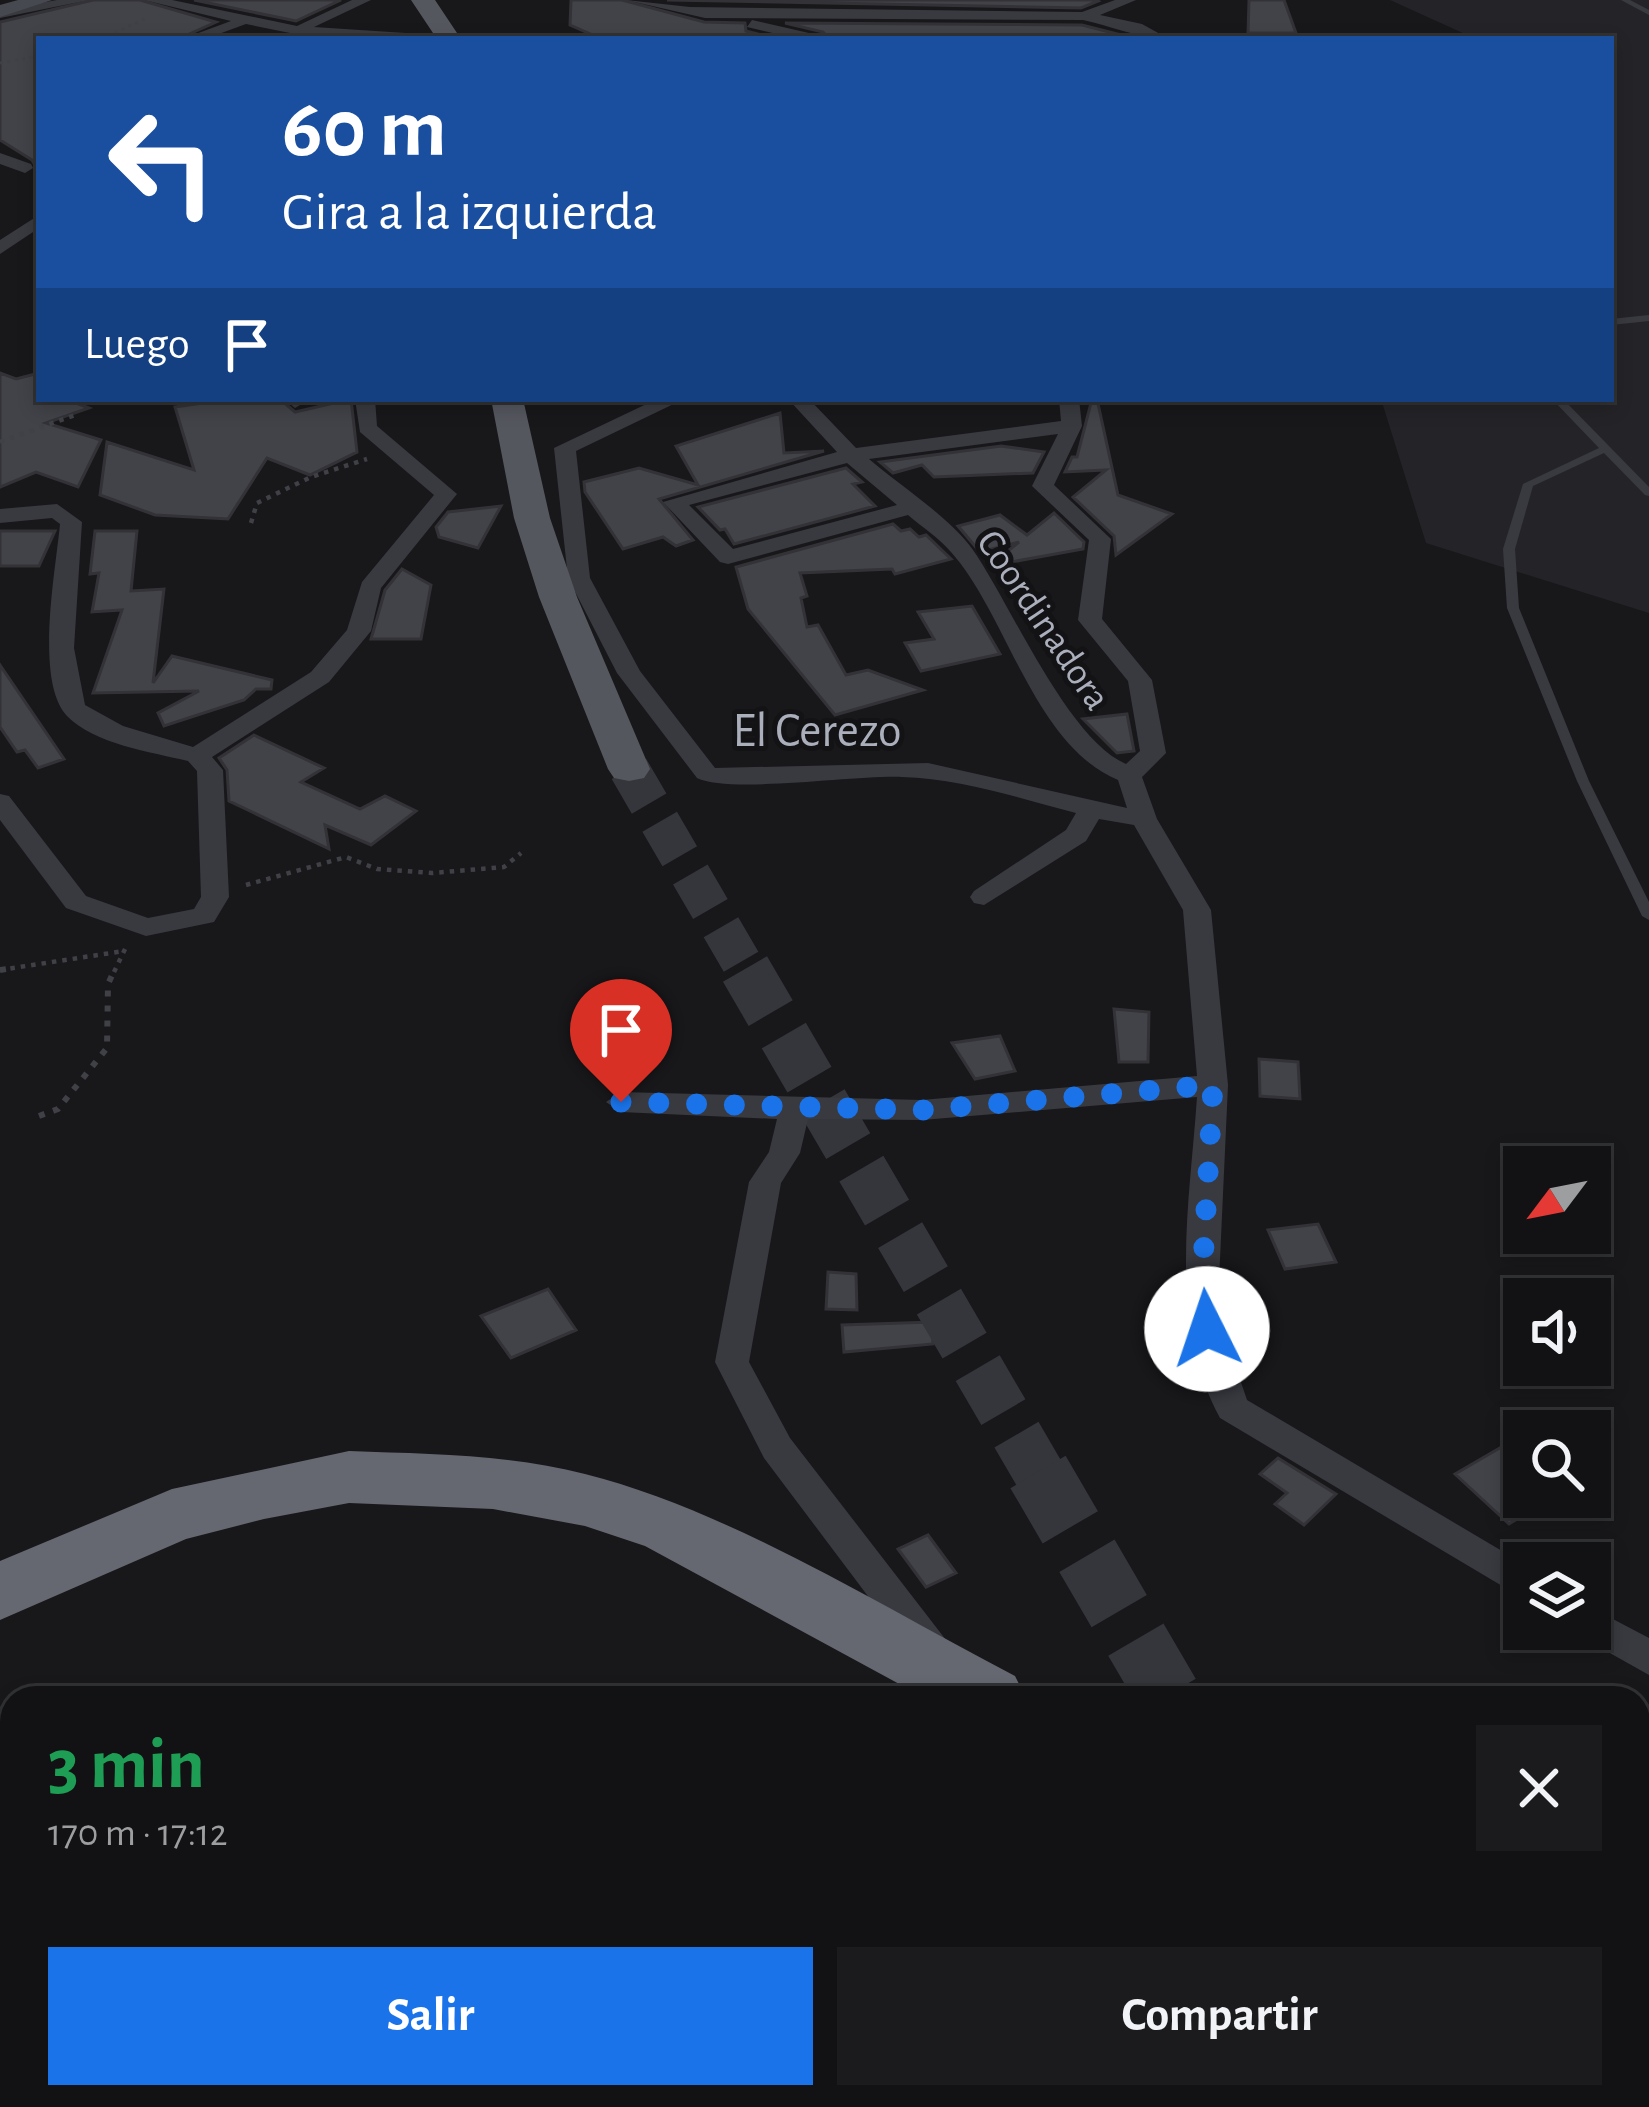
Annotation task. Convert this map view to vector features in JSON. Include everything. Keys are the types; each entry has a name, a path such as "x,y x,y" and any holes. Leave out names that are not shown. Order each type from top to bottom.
{"highway":[{"path":"0,1592 172,1516 264,1493 349,1477 493,1483 585,1500 668,1527 952,1686"}],"main road":[{"path":"423,0 447,36"},
{"path":"450,0 474,36"},
{"path":"508,402 532,518 558,597 629,769"}],"street":[{"path":"4,9 42,0"},
{"path":"4,9 82,0"},
{"path":"284,36 364,0"},
{"path":"633,0 804,36"},
{"path":"704,36 730,19 786,0"},
{"path":"957,14 989,0"},
{"path":"1083,16 1129,0"},
{"path":"155,6 295,30 380,36"},
{"path":"688,11 1083,16 1154,36"},
{"path":"200,36 246,22"},
{"path":"0,158 32,166"},
{"path":"0,223 32,222"},
{"path":"0,249 32,222"},
{"path":"197,756 320,677 358,631 370,587 446,494 367,428 365,402"},
{"name":"El Cerezo","path":"667,402 565,448 579,578 629,673 706,773 717,778 817,770 955,774 1090,812 1144,819"},
{"name":"Coordinadora","path":"801,402 851,455 961,549 1054,705 1098,762 1129,776"},
{"path":"1069,402 1072,426 1042,486 1100,539 1090,620 1140,680 1153,753 1129,776 1144,819 1197,910 1213,1085 1202,1281 1207,1329 1232,1408 1503,1570"},
{"path":"910,508 728,556 674,502 851,455 1072,426"},
{"path":"0,516 57,512 71,522 63,686 75,711 129,738 197,756 210,770 214,897 204,916 146,927 76,902 0,802"},
{"path":"984,897 1077,835 1090,812"},
{"path":"621,1102 922,1110 1213,1085"},
{"path":"795,1109 784,1153 765,1182 732,1362 777,1448 956,1686"},
{"path":"1611,1635 1649,1658"}],"lane":[{"path":"1625,0 1649,13"},
{"path":"1614,322 1649,318"},
{"path":"1560,402 1649,493"},
{"path":"1603,451 1528,484 1509,549 1513,608 1583,781 1649,916"}],"path":[{"path":"106,36 155,6"},
{"path":"0,63 36,57"},
{"path":"0,442 75,415"},
{"path":"251,523 257,503 311,477 393,451"},
{"path":"229,890 346,857 377,868 432,873 504,867 521,853"},
{"path":"39,1116 58,1109 107,1048 108,984 134,931"},
{"path":"0,970 124,951"}],"shaded area":[{"path":"1390,0 1649,0 1649,613 1426,543 1382,402 1614,402 1614,36 1469,36"}],"building":[{"path":"93,0 140,0 216,22 185,36 36,36 36,167 0,140 0,22"},
{"path":"194,0 341,0 296,21"},
{"path":"571,0 622,0 704,22 745,23 746,31 766,36 595,36 570,25"},
{"path":"667,0 1096,0 1098,1 1081,8"},
{"path":"1249,0 1284,0 1296,33 1248,33"},
{"path":"785,23 1082,25 1125,36 827,36"},
{"path":"0,373 16,379 36,374 36,402 74,402 89,408 46,423 101,440 78,487 36,472 0,487"},
{"path":"283,402 295,412 351,402 357,452 310,475 267,458 228,519 155,515 100,495 107,442 194,470 175,407"},
{"path":"1091,402 1098,402 1118,495 1172,514 1116,555 1114,536 1073,497 1106,470 1065,472 1072,457 1077,457"},
{"path":"780,413 784,453 824,451 659,499 693,540 676,546 663,537 623,549 585,492 584,482 639,468 698,485 676,446"},
{"path":"1001,446 1044,452 1033,473 934,477 922,465 893,473 880,462"},
{"path":"846,468 862,482 853,484 875,506 734,544 725,529 720,530 698,507"},
{"path":"501,506 478,548 439,537 436,527 448,512"},
{"path":"1054,513 1084,542 1083,549 989,566 1019,542 980,552 958,526 1000,515 1027,535"},
{"path":"893,524 919,537 926,535 951,559 895,574 892,569 800,573 807,596 801,598 807,627 818,625 846,675 868,670 923,690 835,715 748,609 736,567"},
{"path":"0,531 55,531 39,566 0,566"},
{"path":"95,531 137,531 131,591 164,589 153,683 172,656 272,680 271,689 256,689 244,700 164,726 158,713 199,691 93,693 122,610 92,612 99,573 90,574"},
{"path":"402,569 431,585 421,639 371,639 385,590"},
{"path":"972,606 1000,654 921,671 905,643 934,639 918,612"},
{"path":"0,665 64,759 38,768 25,750 17,752 0,727"},
{"path":"1127,714 1134,751 1117,753 1083,719"},
{"path":"254,735 324,768 301,782 360,809 385,796 416,811 371,845 325,825 329,849 229,801 227,770 219,758"},
{"path":"1114,1009 1149,1012 1148,1062 1119,1062"},
{"path":"1000,1036 1015,1071 975,1079 952,1043"},
{"path":"1259,1059 1298,1062 1300,1099 1260,1096"},
{"path":"1318,1224 1336,1262 1285,1269 1268,1230"},
{"path":"828,1272 856,1274 857,1310 826,1309"},
{"path":"548,1289 576,1330 511,1358 481,1316"},
{"path":"932,1322 933,1344 844,1352 842,1325"},
{"path":"1503,1446 1503,1518 1519,1518 1509,1524 1455,1474"},
{"path":"1278,1458 1336,1494 1304,1525 1275,1504 1287,1493 1260,1474"},
{"path":"928,1535 956,1573 926,1587 898,1549"}],"tunnel":[{"path":"629,769 747,972"},
{"path":"745,969 1040,1475"},
{"path":"1038,1472 1163,1686"}],"route":[{"path":"621,1102 922,1110 1213,1085 1202,1281 1207,1329"}]}
